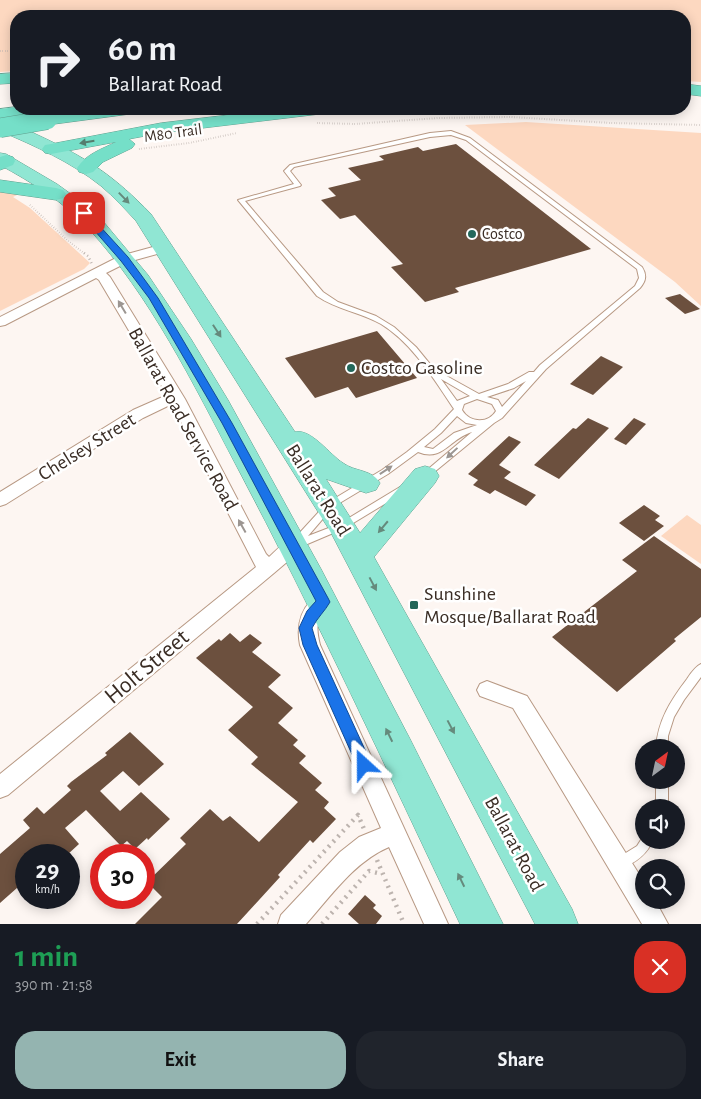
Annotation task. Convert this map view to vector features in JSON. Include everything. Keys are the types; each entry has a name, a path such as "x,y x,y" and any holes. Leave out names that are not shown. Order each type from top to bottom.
{"highway":[{"path":"0,127 30,115"},
{"path":"2,161 52,148 161,128 239,118 317,116"},
{"path":"86,168 97,158 116,148 187,126"},
{"name":"Ballarat Road","path":"0,127 52,148 86,168 119,192 144,218 336,515 558,924"},
{"path":"2,161 56,194 88,218 124,259 158,306 227,423 295,545 482,924"},
{"path":"0,186 56,194"},
{"path":"268,410 334,471 366,483"},
{"path":"358,556 425,476"}],"street":[{"path":"0,322 124,259 164,248"},
{"name":"Ballarat Road Service Road","path":"96,273 104,277 176,398 260,559 268,568"},
{"name":"Chelsey Street","path":"0,500 138,414 164,401 176,398"},
{"name":"Holt Street","path":"0,788 295,545"},
{"path":"323,602 312,614 305,628 310,645 436,924"},
{"path":"487,690 520,702 656,924"},
{"path":"290,924 348,860 370,844 395,834"}],"lane":[{"path":"295,545 336,515 425,476 480,428 490,422 498,416 543,367 638,287 643,275 640,268 468,139 451,133 430,135 292,166 286,171 298,185 241,200 320,294 330,303 381,321 391,327 426,365 464,418 469,421 490,422"},
{"path":"426,365 479,396 496,402 500,411 498,416"},
{"path":"295,545 336,515 366,483 438,431 458,409 465,398 479,396 511,386 543,367"},
{"path":"417,448 429,454 434,453 455,436 480,428"},
{"path":"661,739 661,734 668,714 701,669"},
{"path":"619,863 642,849"}],"path":[{"path":"317,116 355,124 438,118 511,117 611,123 701,125"},
{"name":"M80 Trail","path":"134,150 195,142 240,133"},
{"path":"25,202 32,206 67,240 88,256 96,273"},
{"path":"257,924 358,815 404,924"},
{"path":"322,924 369,871 383,874"}],"shaded area":[{"path":"0,0 701,0 701,82 691,81 691,10 10,10 10,71 0,72"},
{"path":"526,122 701,133 701,306 675,282 465,125"},
{"path":"0,190 21,193 13,197 30,208 90,263 84,269 0,311"},
{"path":"687,515 701,525 701,564 661,536"}],"building":[{"name":"Costco","path":"456,144 591,249 455,288 459,292 425,302 391,267 403,264 355,215 340,219 321,200 336,196 328,188 361,180 348,168 384,160 379,156 418,147 423,151"},
{"path":"680,294 700,309 685,314 665,298"},
{"name":"Costco Gasoline","path":"377,331 417,378 356,398 348,387 315,398 285,358"},
{"path":"601,356 623,367 593,395 570,384"},
{"path":"588,418 609,428 559,479 534,465 573,428 576,429"},
{"path":"634,418 646,424 626,445 614,439"},
{"path":"509,436 521,442 499,465 511,472 504,478 536,495 526,506 495,490 490,494 473,485 478,480 468,474"},
{"path":"644,505 660,516 655,520 664,526 644,541 619,523"},
{"path":"654,536 701,569 701,617 674,639 676,641 617,692 552,637 637,571 622,560"},
{"path":"230,633 240,642 250,634 262,643 252,652 281,675 268,687 293,708 278,723 298,740 293,745 306,756 299,763 322,783 315,790 329,802 324,808 336,819 313,843 310,840 278,875 280,877 237,924 135,924 150,909 155,909 155,904 162,897 155,890 155,874 186,844 180,838 210,809 223,821 230,816 259,842 298,802 251,764 258,757 228,730 253,707 196,658 219,639 221,641"},
{"path":"130,732 164,764 139,786 123,771 100,791 120,811 141,792 170,819 148,840 147,838 140,844 130,844 127,841 123,844 119,844 86,810 65,828 79,844 15,844 15,890 0,903 0,854 30,828 23,820 37,807 44,814 71,790 67,786 71,782 107,755 105,753"},
{"path":"365,895 376,905 373,908 382,916 376,924 359,924 348,914"}],"place":[{"name":"Costco","path":"472,234"},
{"name":"Costco Gasoline","path":"351,368"},
{"name":"Sunshine Mosque/Ballarat Road","path":"414,605"}],"route":[{"path":"84,213 124,259 153,298 227,423 295,545 323,602 312,614 305,628 310,645 364,765"}]}
